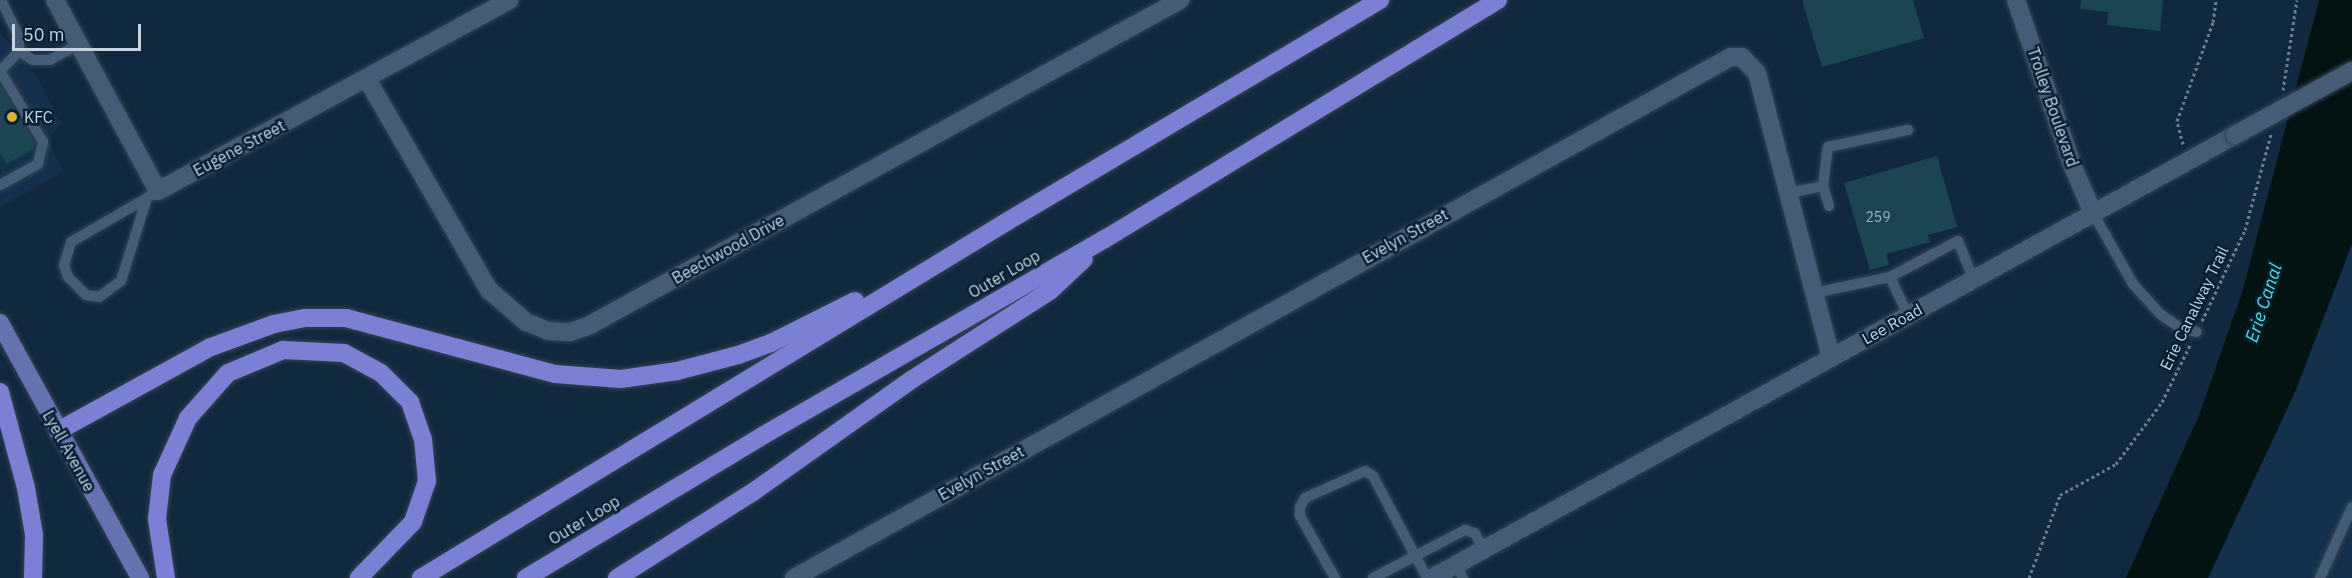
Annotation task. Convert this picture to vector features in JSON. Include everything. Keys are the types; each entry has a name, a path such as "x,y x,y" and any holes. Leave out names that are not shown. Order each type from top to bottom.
{"highway":[{"path":"421,578 1008,221 1380,0"},
{"name":"Outer Loop","path":"526,578 762,436 1105,239 1498,0"},
{"path":"58,431 211,347 274,324 305,318 346,318 555,374 621,379 677,372 771,343 1008,221"},
{"path":"617,578 753,492 911,380 1051,290 1105,239"},
{"path":"166,578 157,519 162,475 188,418 228,373 283,350 344,352 381,373 410,402 423,439 427,481 413,522 359,578"},
{"path":"0,392 26,488 34,535 33,578"}],"main road":[{"name":"Lyell Avenue","path":"0,323 140,578"}],"street":[{"path":"55,0 152,194"},
{"name":"Eugene Street","path":"152,194 510,0"},
{"name":"Beechwood Drive","path":"367,79 489,290 526,322 548,331 570,332 590,325 1180,0"},
{"name":"Trolley Boulevard","path":"2016,0 2073,167 2094,213"},
{"name":"Evelyn Street","path":"794,578 1719,61 1742,57 1758,73 1831,358"},
{"name":"Lee Road","path":"1432,578 1460,572 1484,550 1973,278 2352,71"}],"lane":[{"path":"0,185 38,164 43,142 0,71 19,51 19,37 1,0"},
{"path":"19,51 33,60 50,60 79,44"},
{"path":"1829,206 1823,186 1828,147 1908,130"},
{"path":"1788,193 1823,186"},
{"path":"152,194 121,281 99,297 86,296 68,277 64,265 71,242 152,194"},
{"path":"2094,213 2133,284 2160,314 2182,329 2197,332"},
{"path":"1814,293 1890,277 1958,241 1973,278"},
{"path":"1890,277 1908,315"},
{"path":"1335,578 1300,516 1300,507 1305,498 1365,471 1373,476 1427,578"},
{"path":"2320,578 2352,507"},
{"path":"1373,578 1415,555 1470,530 1484,550"}],"path":[{"path":"2188,161 2177,121 2212,22 2216,0"},
{"path":"2281,99 2289,67 2297,0"},
{"name":"Erie Canalway Trail","path":"2029,578 2060,495 2116,464 2162,402 2245,230 2272,131"}],"shaded area":[{"path":"0,32 39,80 61,123 48,141 63,172 0,207"},
{"path":"2352,244 2352,578 2208,578 2295,392"}],"water":[{"name":"Erie Canal","path":"2319,0 2352,0 2352,244 2295,392 2208,578 2126,578 2199,415 2242,293"}],"building":[{"path":"1802,0 1913,0 1924,38 1822,67"},
{"path":"2081,0 2163,0 2160,31 2107,25 2108,12 2080,9"},
{"name":"KFC","path":"0,85 35,143 34,149 6,164 0,152"},
{"path":"1937,156 1957,227 1928,235 1930,242 1886,254 1889,265 1870,270 1844,183"}],"place":[{"name":"KFC","path":"12,117"}]}
